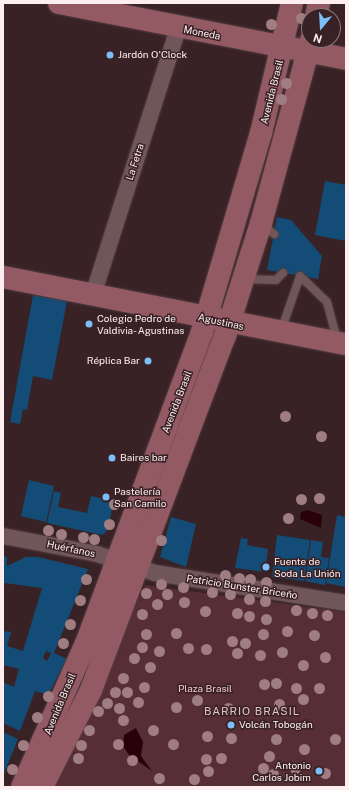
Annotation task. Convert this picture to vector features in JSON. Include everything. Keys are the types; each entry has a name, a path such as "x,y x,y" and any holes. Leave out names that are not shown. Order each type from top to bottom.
{"main road":[{"name":"Moneda","path":"60,3 283,48 301,47"},
{"name":"Avenida Brasil","path":"22,787 58,711 118,562 206,318 283,48 292,3"},
{"name":"Avenida Brasil","path":"42,787 91,690 229,323 243,280 267,228 309,48"},
{"name":"Moneda","path":"315,48 346,59"},
{"name":"Agustinas","path":"3,276 229,323 342,344"}],"street":[{"name":"La Fetra","path":"92,295 178,28"},
{"name":"Huérfanos","path":"3,536 80,550 138,568"},
{"name":"Patricio Bunster Briceño","path":"138,568 346,603"}],"lane":[{"path":"243,280 276,280 283,273"},
{"path":"280,333 300,276 327,302 342,344"}],"green space":[{"name":"Plaza Brasil","path":"145,585 346,612 346,787 49,787 83,723"}],"shaded area":[{"path":"308,510 322,515 321,528 300,519 301,512"},
{"path":"136,728 143,742 141,756 152,771 129,755 123,746 124,735"}],"building":[{"path":"325,181 346,185 346,241 315,235"},
{"path":"277,217 291,220 322,256 318,279 267,270"},
{"path":"33,295 67,301 52,380 33,376 27,410 23,409 20,424 10,422"},
{"path":"29,480 54,486 46,522 21,516"},
{"path":"54,491 61,493 58,507 87,513 91,496 114,501 107,531 102,535 47,523"},
{"path":"337,515 346,517 346,587 326,583"},
{"path":"171,517 196,524 186,567 160,557"},
{"path":"277,535 310,540 304,581 272,577"},
{"path":"241,538 248,539 247,545 268,549 265,572 235,568"},
{"path":"311,540 323,542 321,557 329,558 325,585 305,581"},
{"path":"3,556 7,557 7,566 26,557 38,557 88,569 54,653 67,659 48,695 35,691 20,731 3,723 3,682 14,687 19,669 3,665 3,631 11,632 7,646 23,651 42,588 4,583","holes":["46,651 51,653 47,661 43,658"]},
{"path":"3,732 18,739 3,776"}],"place":[{"name":"Jardón O'Clock","path":"110,55"},
{"name":"Colegio Pedro de Valdivia- Agustinas","path":"89,324"},
{"name":"Réplica Bar","path":"148,361"},
{"name":"Baires bar","path":"112,458"},
{"name":"Pastelería San Camilo","path":"106,497"},
{"name":"Fuente de Soda La Unión","path":"266,567"},
{"name":"Volcán Tobogán","path":"231,725"},
{"name":"Antonio Carlos Jobim","path":"319,771"}],"district":[{"name":"BARRIO BRASIL","path":"252,711"}]}
